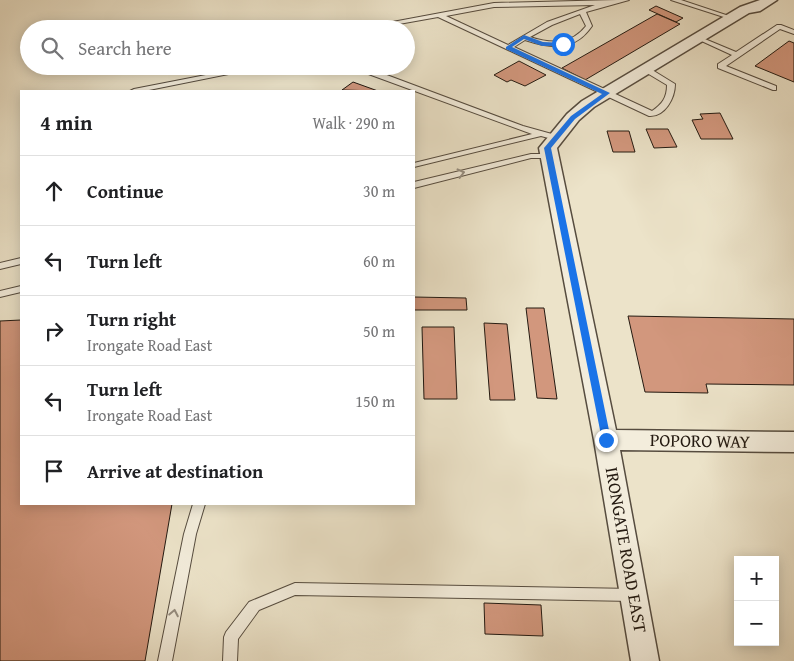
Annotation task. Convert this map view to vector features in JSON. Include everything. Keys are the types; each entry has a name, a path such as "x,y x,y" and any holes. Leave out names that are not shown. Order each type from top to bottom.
{"street":[{"path":"549,143 573,117 607,93 743,9 755,8 770,0"},
{"name":"IRONGATE ROAD EAST","path":"549,143 606,440 645,661"},
{"name":"POPORO WAY","path":"606,440 794,442"}],"lane":[{"path":"508,48 558,18 626,0"},
{"path":"676,0 708,6 743,9"},
{"path":"410,20 494,5 612,3"},
{"path":"524,37 542,44 563,44 582,37 589,26 583,12"},
{"path":"439,15 652,114 658,111 668,100 671,84 646,70"},
{"path":"773,88 721,66 778,26 794,32"},
{"path":"698,38 737,55"},
{"path":"139,90 218,75"},
{"path":"378,75 520,128 549,143"},
{"path":"415,165 549,143"},
{"path":"415,185 531,156 549,143"},
{"path":"0,266 20,261"},
{"path":"0,294 20,289"},
{"path":"165,661 190,534 199,505"},
{"path":"230,661 231,637 254,606 295,589 634,595"}],"building":[{"path":"656,6 683,18 676,22 649,10"},
{"path":"657,14 680,24 585,80 562,68"},
{"path":"789,41 794,43 794,82 755,66"},
{"path":"519,61 546,75 525,86 511,80 507,82 494,75"},
{"path":"353,82 375,90 342,90"},
{"path":"720,113 733,139 701,139 692,120 703,119 700,114"},
{"path":"646,129 668,129 677,147 654,148"},
{"path":"607,131 629,131 635,152 613,152"},
{"path":"415,297 466,298 467,310 415,310"},
{"path":"526,308 544,308 557,399 537,398"},
{"path":"628,316 794,319 794,385 706,384 708,393 645,392"},
{"path":"20,320 20,505 172,505 145,661 0,661 0,321"},
{"path":"484,323 507,324 515,400 490,400"},
{"path":"422,327 454,327 457,399 424,399"},
{"path":"484,603 541,605 543,636 485,634"}],"route":[{"path":"563,44 542,44 524,37 508,48 607,93 588,104 573,117 548,148 606,440"}]}
